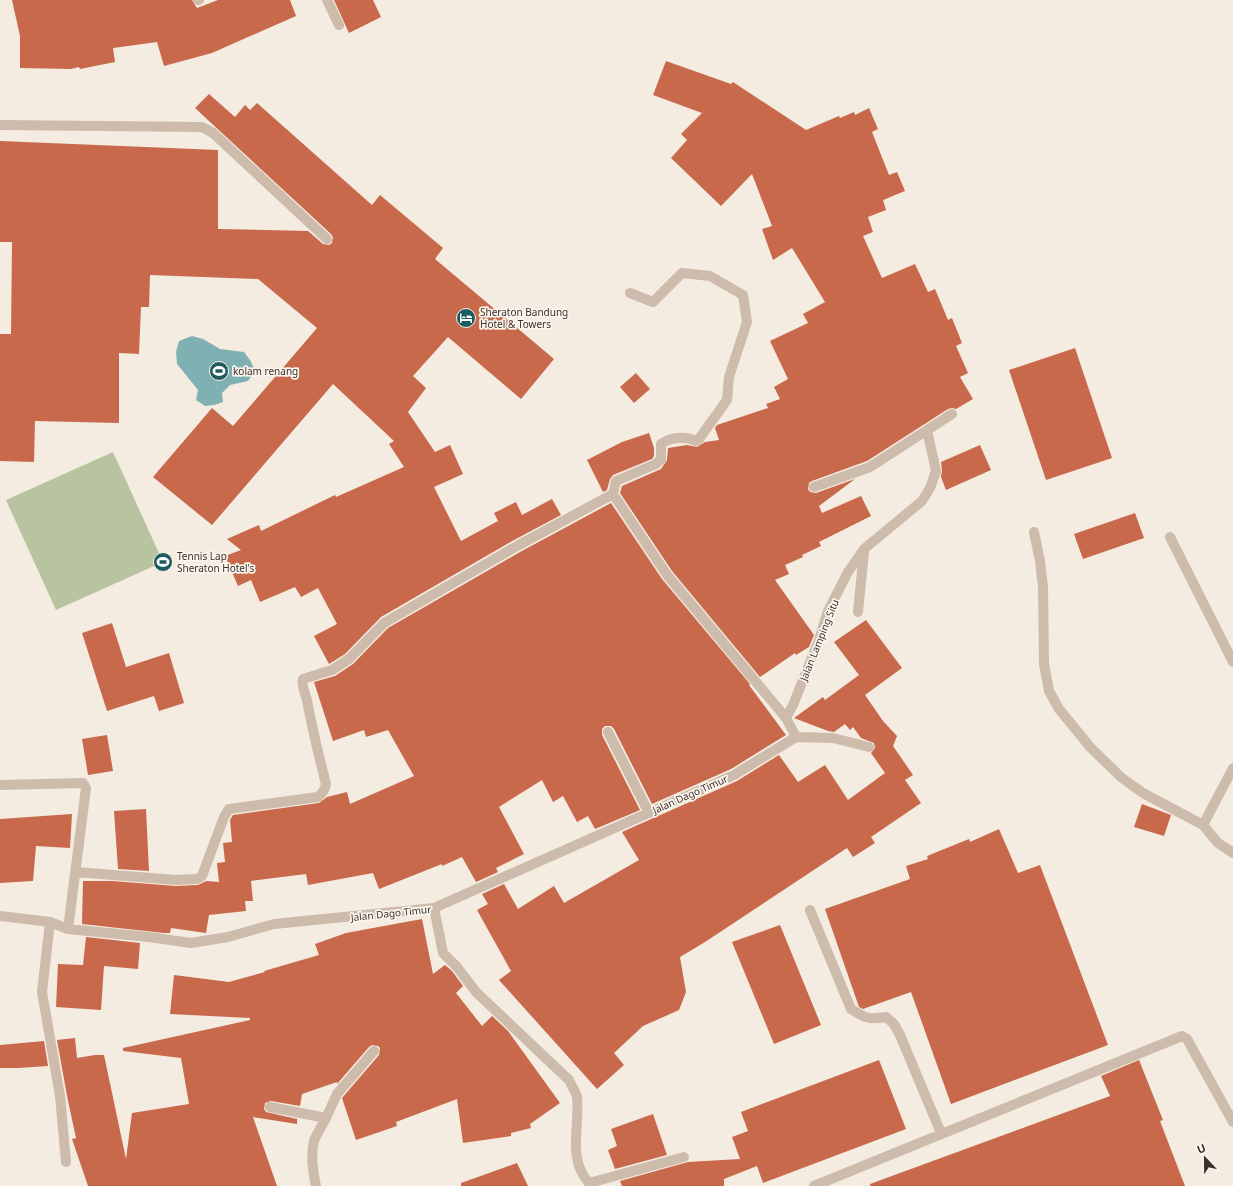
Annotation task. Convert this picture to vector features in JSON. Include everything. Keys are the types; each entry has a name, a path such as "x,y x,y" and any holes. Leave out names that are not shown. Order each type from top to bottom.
{"street":[{"path":"327,0 338,25"},
{"path":"0,125 202,127 213,133 326,239"},
{"path":"630,293 653,302 682,273 710,276 743,295 747,322 729,377 727,400 699,439 696,441 691,438 667,439 661,444 662,459 656,464 616,480 613,494 667,574 786,718 796,737 833,738 868,747"},
{"path":"814,487 870,467 952,414"},
{"name":"Jalan Lamping Situ","path":"786,718 793,705 819,640 828,611 848,572 864,549 922,501 930,488 936,471 927,430"},
{"path":"76,872 176,880 197,879 202,876 224,817 229,809 318,797 321,795 324,792 326,784 310,724 302,684 303,679 332,670 349,659 384,623 517,546 613,494"},
{"path":"1034,532 1043,587 1044,664 1048,691 1059,709 1091,748 1122,778 1143,792 1203,825 1218,843 1233,853"},
{"path":"1170,537 1233,662"},
{"path":"858,612 864,549"},
{"path":"608,732 649,813"},
{"name":"Jalan Dago Timur","path":"0,916 50,922 68,929 149,936 191,943 228,937 274,924 434,908 734,775 796,737"},
{"path":"1203,825 1233,768"},
{"path":"0,785 83,783 86,788 68,929"},
{"path":"434,908 443,953 457,967 476,992 569,1080 577,1096 575,1139 577,1159 580,1172 589,1182 684,1157"},
{"path":"810,910 851,1009 864,1017 871,1019 886,1017 894,1024 941,1133"},
{"path":"50,922 42,992 60,1096 66,1162"},
{"path":"814,1186 1182,1036 1187,1039 1233,1122"},
{"path":"316,1186 312,1153 314,1142 337,1094 374,1051"},
{"path":"270,1107 326,1118"}],"green space":[{"path":"113,452 163,562 56,610 6,500"}],"water":[{"name":"kolam renang","path":"192,336 203,339 220,349 244,352 255,370 248,381 230,385 222,393 223,402 205,406 196,400 198,390 177,364 176,352 179,341"}],"building":[{"path":"12,0 192,0 197,8 218,0 290,0 296,16 212,53 164,66 157,42 113,48 115,62 80,69 79,67 71,69 20,68 20,36"},
{"path":"334,0 373,0 381,17 349,33"},
{"path":"666,61 731,84 733,82 806,130 839,116 840,118 854,112 855,115 869,108 878,129 872,132 889,175 897,172 905,191 883,200 886,210 868,217 873,232 863,236 882,278 915,264 928,292 935,289 948,320 952,318 962,343 956,346 968,373 960,377 973,399 956,409 948,409 867,461 809,483 808,489 810,492 816,493 855,479 819,506 822,513 861,496 871,516 819,542 821,546 802,555 803,557 785,565 789,574 775,580 814,635 809,647 796,655 795,653 760,677 672,571 620,493 622,486 661,469 667,460 668,448 687,445 697,447 705,442 719,440 715,428 717,425 768,408 766,404 780,399 774,387 788,379 770,341 808,323 803,314 825,302 792,248 773,260 762,229 772,226 752,174 721,206 671,158 687,140 681,134 702,113 653,95"},
{"name":"Sheraton Bandung Hotel & Towers","path":"209,94 235,117 245,105 250,110 257,103 372,205 380,195 443,248 435,259 554,359 521,399 448,337 413,376 426,388 408,412 435,452 450,445 463,474 434,487 461,541 498,521 494,513 516,502 522,515 552,499 561,515 514,540 381,617 345,654 329,664 314,636 337,624 318,588 301,597 295,587 260,602 251,580 238,586 225,556 241,550 227,539 259,525 261,531 335,495 336,497 404,467 389,444 394,441 333,384 212,525 153,477 212,408 233,426 317,328 258,279 150,275 149,307 141,307 139,354 119,353 119,423 35,421 34,462 0,461 0,334 11,334 12,242 0,242 0,141 218,150 218,229 308,231 323,244 329,245 332,243 333,237 331,234 195,108"},
{"path":"1075,348 1112,458 1046,480 1009,370"},
{"path":"636,373 650,389 634,403 620,387"},
{"path":"649,433 654,448 654,456 652,459 613,475 610,479 607,490 603,492 587,460 622,442"},
{"path":"980,445 991,470 946,490 941,477 941,462"},
{"path":"611,503 662,579 750,684 749,685 786,735 731,769 652,804 614,729 611,726 605,726 602,729 602,735 640,810 595,829 588,816 577,822 563,796 553,802 542,780 499,807 524,854 496,868 498,872 476,882 462,857 442,866 442,864 379,889 373,873 308,885 306,874 251,881 253,901 245,901 246,911 209,915 206,933 171,928 170,933 164,933 82,924 83,881 112,881 176,886 198,885 206,881 219,882 217,863 225,862 223,843 232,842 230,820 233,815 319,803 327,797 347,792 350,804 414,776 388,730 366,737 364,730 333,741 314,682 335,676 353,664 388,628 520,552"},
{"path":"1135,513 1144,538 1083,559 1074,534"},
{"path":"866,620 902,668 865,695 883,721 897,736 893,746 913,775 905,780 921,803 871,837 875,843 853,857 847,848 680,957 686,992 679,1010 643,1026 614,1053 624,1065 597,1089 499,980 511,971 477,910 488,904 482,894 504,884 518,909 554,886 564,903 639,860 622,832 737,781 779,755 798,782 825,765 848,800 885,773 871,753 875,748 874,743 861,738 853,727 850,730 845,724 834,732 794,718 823,697 825,700 859,675 834,642"},
{"path":"112,623 126,667 169,653 184,703 159,711 154,696 107,711 82,633"},
{"path":"107,735 113,771 88,775 82,739"},
{"path":"1142,804 1171,815 1164,836 1134,827"},
{"path":"146,809 149,871 118,869 114,811"},
{"path":"72,814 70,848 36,846 33,881 0,883 0,819"},
{"path":"999,829 1018,873 1040,865 1108,1045 951,1104 911,992 863,1009 859,1007 825,909 910,879 906,866 928,859 927,856 969,839 970,842"},
{"path":"422,919 433,974 445,965 452,971 463,986 456,993 482,1026 492,1016 508,1031 560,1103 530,1124 531,1128 511,1133 511,1136 463,1143 457,1099 396,1122 397,1126 356,1140 342,1098 379,1055 380,1048 372,1045 337,1084 337,1082 302,1094 300,1106 271,1101 265,1103 264,1109 266,1112 297,1119 297,1124 253,1117 277,1186 88,1186 72,1139 76,1138 57,1040 75,1038 77,1058 104,1055 126,1159 132,1113 189,1104 181,1058 123,1051 123,1048 250,1020 250,1018 170,1014 174,975 229,982 319,955 315,944 346,933"},
{"path":"780,925 821,1025 774,1044 732,942"},
{"path":"86,937 140,943 138,969 104,966 101,1010 56,1007 58,964 83,965"},
{"path":"44,1041 48,1066 0,1068 0,1045"},
{"path":"879,1060 906,1129 763,1183 757,1166 724,1179 724,1186 622,1186 620,1181 688,1162 740,1159 732,1137 748,1131 741,1112"},
{"path":"1139,1060 1163,1120 1160,1121 1185,1186 870,1186 870,1184 1110,1096 1101,1076"},
{"path":"653,1114 667,1155 615,1169 608,1150 617,1146 611,1129"},
{"path":"517,1163 528,1186 461,1186 461,1183"}],"place":[{"name":"Sheraton Bandung Hotel & Towers","path":"466,318"},
{"name":"kolam renang","path":"219,371"},
{"name":"Tennis Lap Sheraton Hotel's","path":"163,562"}]}
